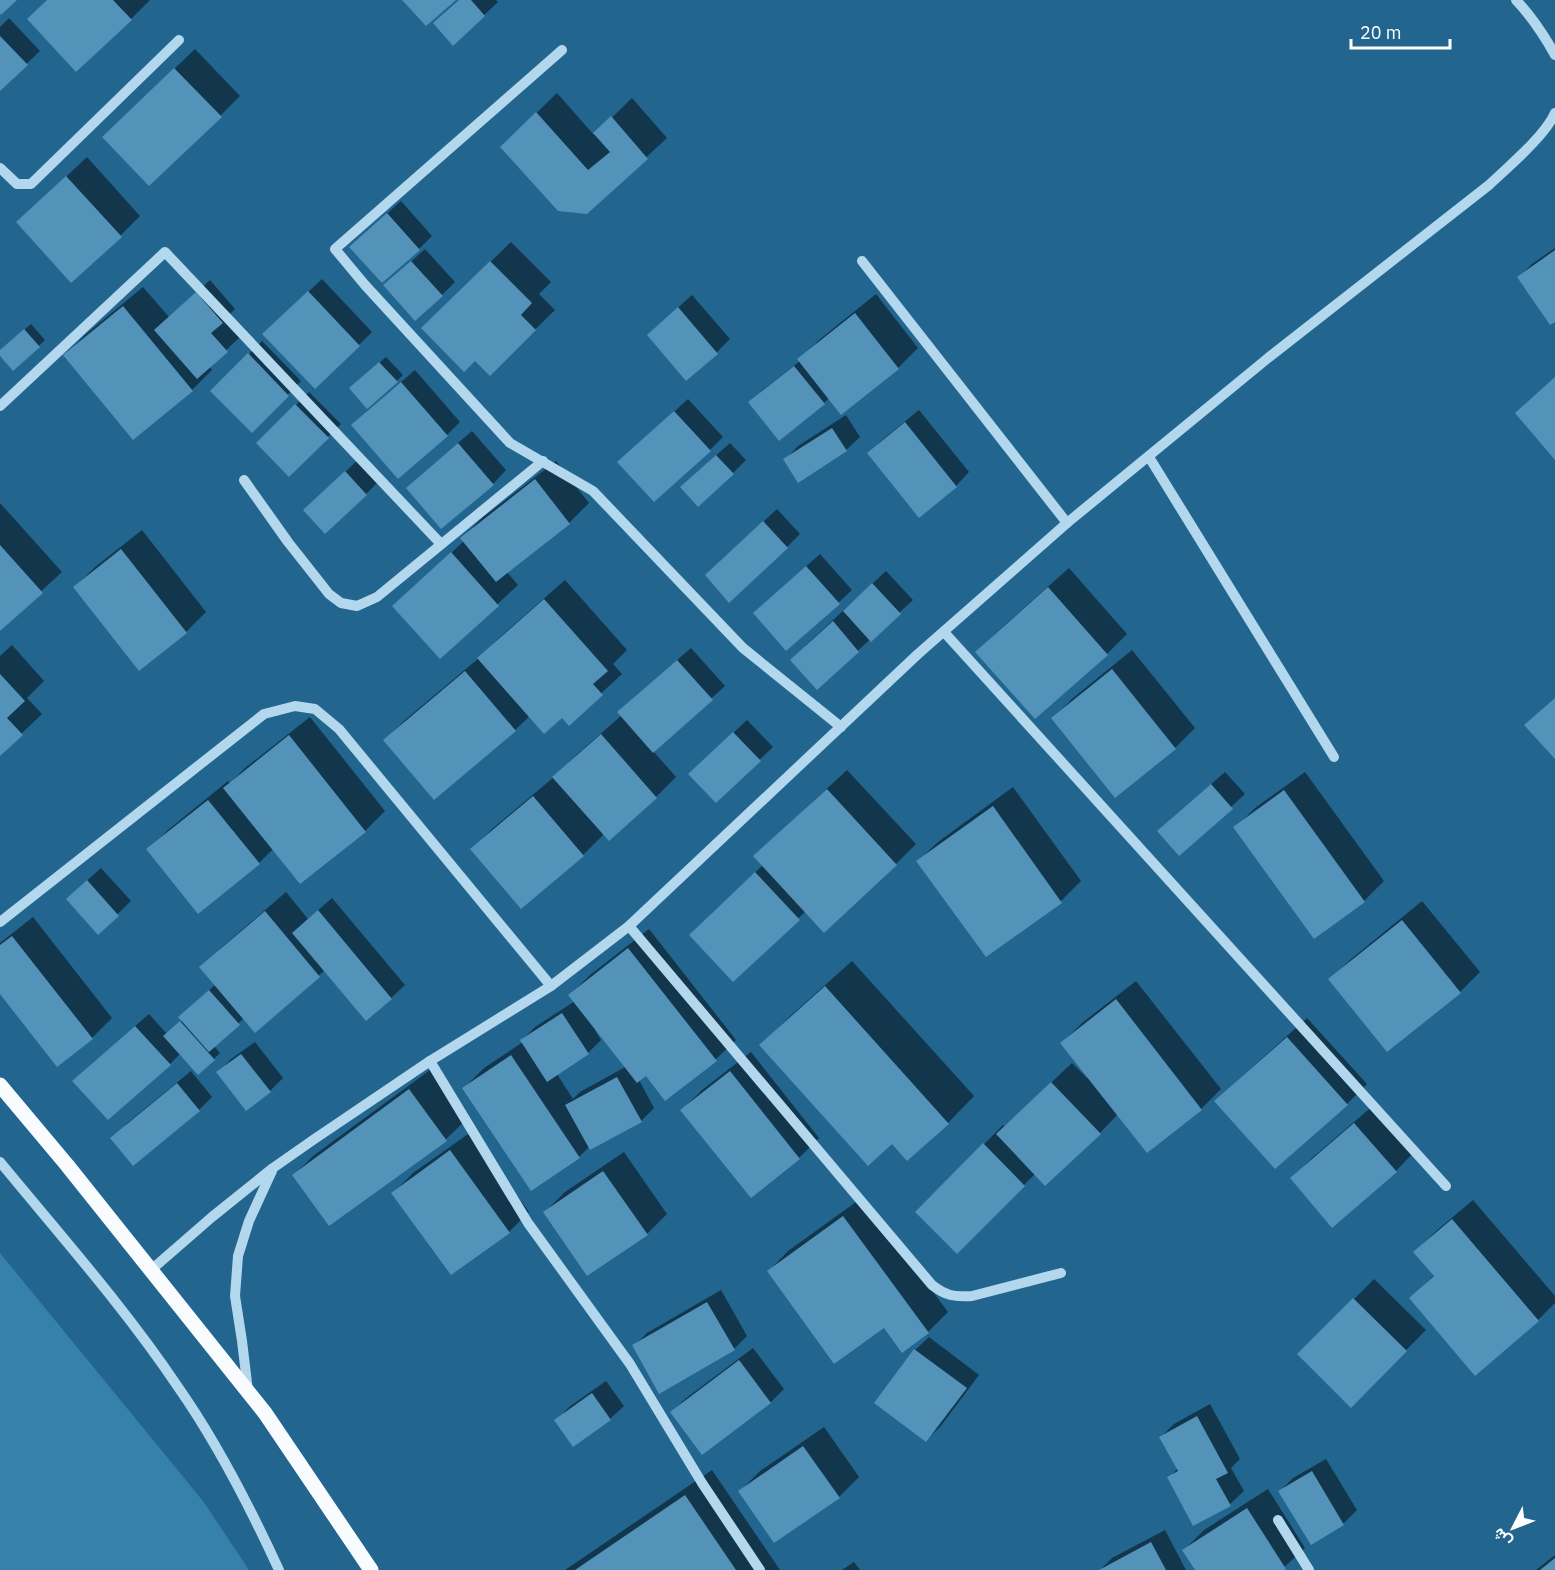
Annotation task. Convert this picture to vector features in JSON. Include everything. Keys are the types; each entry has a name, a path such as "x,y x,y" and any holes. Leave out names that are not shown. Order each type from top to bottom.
{"main road":[{"path":"0,1085 67,1165 265,1413 371,1570"}],"street":[{"path":"1516,0 1542,32 1555,55"},
{"path":"0,168 17,184 31,184 179,40"},
{"path":"562,50 335,249 373,294 510,443 593,491 743,648 841,727"},
{"path":"151,1270 273,1168 429,1061 551,986 629,926 944,632 1067,523 1277,351 1489,184 1551,122 1555,113"},
{"path":"0,406 165,252 441,544"},
{"path":"862,261 1067,523"},
{"path":"1149,456 1334,757"},
{"path":"244,480 329,594 341,603 357,606 377,597 543,461"},
{"path":"944,632 1446,1186"},
{"path":"0,922 264,714 295,706 315,709 339,729 551,986"},
{"path":"629,926 932,1285 943,1294 972,1296 1061,1273"},
{"path":"429,1061 528,1223 630,1364 702,1483 760,1570"},
{"path":"0,1162 133,1323 179,1387 221,1454 279,1570"},
{"path":"248,1392 235,1296 238,1256 249,1221 273,1168"},
{"path":"1278,1520 1309,1570"}],"shaded area":[{"path":"0,1253 203,1501 249,1570 0,1570"}],"building":[{"path":"0,0 17,0 1,15"},
{"path":"47,0 113,0 132,20 76,72 27,19"},
{"path":"402,0 456,0 426,26"},
{"path":"459,0 471,0 485,16 453,46 433,23"},
{"path":"0,36 28,65 0,91"},
{"path":"174,68 222,117 149,186 102,137"},
{"path":"536,112 588,170 610,152 593,133 611,116 648,159 587,214 558,211 500,147"},
{"path":"66,176 122,237 71,283 16,222"},
{"path":"387,213 420,250 382,283 349,247"},
{"path":"1555,250 1555,322 1550,325 1517,277"},
{"path":"411,261 443,296 415,321 383,285"},
{"path":"490,261 532,303 521,315 536,330 490,376 475,361 464,372 421,328"},
{"path":"308,291 360,346 315,389 262,334"},
{"path":"196,292 223,323 211,333 228,352 197,379 154,330"},
{"path":"123,306 193,391 133,440 63,355"},
{"path":"678,307 718,354 686,381 647,335"},
{"path":"855,313 899,369 841,415 797,359"},
{"path":"24,329 40,347 13,371 0,356 0,350"},
{"path":"248,353 289,396 252,433 210,391"},
{"path":"379,362 398,382 367,409 349,388"},
{"path":"794,366 825,404 779,441 748,402"},
{"path":"1555,377 1555,460 1515,413"},
{"path":"401,382 448,436 398,479 351,425"},
{"path":"295,404 329,438 289,477 256,443"},
{"path":"674,411 711,451 654,502 617,462"},
{"path":"905,422 957,487 919,518 867,453"},
{"path":"832,428 847,451 798,483 783,459"},
{"path":"458,443 494,485 441,529 406,488"},
{"path":"716,455 734,474 698,507 680,487"},
{"path":"345,471 367,495 325,534 303,510"},
{"path":"535,479 570,524 496,582 460,538"},
{"path":"763,521 788,548 729,603 705,575"},
{"path":"0,545 43,593 0,631"},
{"path":"121,549 187,633 139,671 73,587"},
{"path":"451,552 499,606 440,659 392,606"},
{"path":"806,566 840,604 786,651 753,613"},
{"path":"872,583 901,614 871,642 843,611"},
{"path":"1048,587 1108,655 1035,719 975,652"},
{"path":"544,599 608,671 593,684 603,695 569,726 562,718 544,734 477,658"},
{"path":"833,621 859,652 817,690 790,660"},
{"path":"677,660 713,700 653,753 617,712"},
{"path":"1112,669 1176,749 1115,798 1051,718"},
{"path":"465,671 516,731 434,800 383,740"},
{"path":"0,674 25,701 7,718 23,735 0,756"},
{"path":"1555,698 1555,759 1524,725"},
{"path":"733,732 761,761 716,803 688,774"},
{"path":"601,734 657,798 609,841 552,777"},
{"path":"289,735 366,832 300,884 223,788"},
{"path":"1211,784 1233,809 1179,856 1157,831"},
{"path":"827,789 897,865 824,933 753,856"},
{"path":"1284,790 1365,902 1314,939 1233,827"},
{"path":"533,796 584,856 521,909 470,849"},
{"path":"208,800 260,864 198,914 146,849"},
{"path":"993,806 1062,903 986,957 916,861"},
{"path":"755,872 800,920 733,982 689,935"},
{"path":"87,880 119,916 98,935 66,899"},
{"path":"318,910 392,999 366,1021 292,933"},
{"path":"265,911 320,977 255,1033 199,967"},
{"path":"1402,920 1461,993 1387,1052 1328,979"},
{"path":"12,936 93,1039 57,1067 0,994 0,945"},
{"path":"628,948 717,1061 665,1101 646,1076 637,1083 568,995"},
{"path":"825,986 949,1124 907,1161 892,1144 868,1166 759,1045"},
{"path":"209,990 240,1025 209,1052 178,1017"},
{"path":"1116,999 1202,1110 1147,1153 1060,1043"},
{"path":"562,1013 589,1054 547,1082 520,1040"},
{"path":"180,1021 215,1060 198,1075 163,1036"},
{"path":"135,1026 171,1065 108,1120 72,1081"},
{"path":"1287,1037 1348,1105 1275,1169 1214,1101"},
{"path":"241,1054 271,1092 246,1111 216,1072"},
{"path":"511,1055 580,1158 531,1191 462,1088"},
{"path":"730,1071 800,1159 751,1198 680,1110"},
{"path":"617,1077 642,1122 590,1150 565,1105"},
{"path":"1051,1082 1101,1134 1045,1186 996,1134"},
{"path":"177,1083 200,1111 133,1166 110,1138"},
{"path":"409,1089 447,1141 329,1226 292,1175"},
{"path":"1354,1123 1397,1172 1332,1228 1290,1178"},
{"path":"983,1143 1025,1186 957,1254 915,1212"},
{"path":"450,1150 510,1233 451,1275 391,1193"},
{"path":"603,1171 648,1235 587,1276 543,1212"},
{"path":"843,1216 929,1333 902,1353 884,1328 834,1364 767,1271"},
{"path":"1452,1219 1539,1321 1475,1376 1409,1298 1434,1276 1413,1252"},
{"path":"1353,1298 1407,1351 1351,1408 1297,1354"},
{"path":"707,1302 735,1350 659,1394 632,1345"},
{"path":"914,1349 967,1388 926,1442 874,1403"},
{"path":"739,1360 771,1403 702,1455 670,1412"},
{"path":"592,1393 611,1420 573,1447 554,1420"},
{"path":"1197,1416 1228,1473 1216,1479 1231,1506 1193,1526 1167,1477 1178,1471 1159,1437"},
{"path":"803,1446 840,1498 774,1543 738,1491"},
{"path":"1312,1471 1344,1525 1311,1545 1278,1491"},
{"path":"685,1495 736,1570 575,1570"},
{"path":"1247,1508 1286,1569 1195,1570 1182,1550"},
{"path":"1151,1542 1166,1570 1099,1570"},
{"path":"1555,1558 1555,1570 1540,1570"}]}
